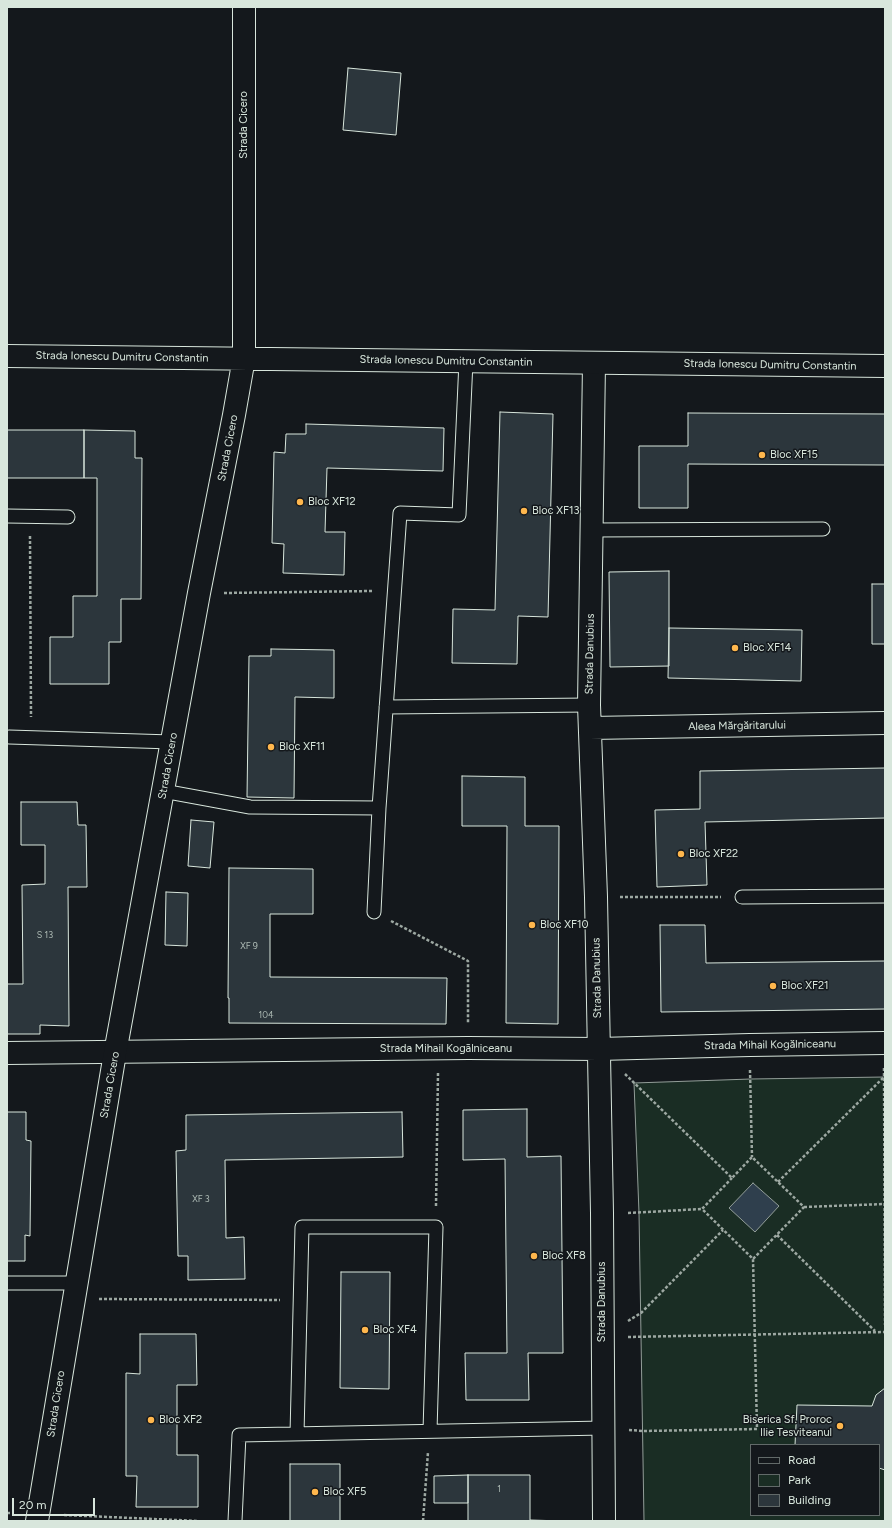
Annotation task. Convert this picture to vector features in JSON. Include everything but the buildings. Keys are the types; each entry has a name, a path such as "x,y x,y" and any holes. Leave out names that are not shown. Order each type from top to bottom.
{"street":[{"name":"Strada Cicero","path":"37,1518 115,1053 199,593 244,358 244,7"},
{"name":"Strada Ionescu Dumitru Constantin","path":"7,356 885,366"},
{"name":"Strada Danubius","path":"594,363 589,705 596,898 599,1049 602,1213 604,1521"},
{"name":"Aleea Mărgăritarului","path":"590,728 885,723"},
{"name":"Strada Mihail Kogălniceanu","path":"7,1053 468,1048 599,1049 750,1044 884,1043"}],"lane":[{"path":"374,912 379,808 400,512 459,515 466,361"},
{"path":"7,516 68,517"},
{"path":"592,530 822,529"},
{"path":"386,708 589,705"},
{"path":"9,737 172,742"},
{"path":"163,791 250,807 379,808"},
{"path":"742,897 885,896"},
{"path":"297,1434 302,1227 436,1227 430,1431"},
{"path":"7,1283 75,1291"},
{"path":"235,1521 239,1435 604,1428"}],"path":[{"path":"30,516 31,738"},
{"path":"199,593 394,591"},
{"path":"596,898 742,897"},
{"path":"374,912 468,961 468,1048"},
{"path":"884,1043 885,1325"},
{"path":"602,1213 639,1213 702,1209 752,1157 750,1044"},
{"path":"436,1227 438,1049"},
{"path":"599,1049 732,1178"},
{"path":"778,1182 884,1077"},
{"path":"752,1157 804,1207"},
{"path":"753,1259 804,1207 884,1204"},
{"path":"604,1428 643,1431 757,1429 753,1259 702,1209"},
{"path":"603,1337 641,1313 723,1230"},
{"path":"777,1235 876,1332"},
{"path":"75,1291 300,1300"},
{"path":"603,1337 885,1332"},
{"path":"423,1521 430,1431"},
{"path":"7,1513 37,1518 199,1521"}],"green space":[{"path":"885,1077 885,1521 644,1521 639,1213 634,1083 751,1079"}],"water":[{"path":"753,1183 779,1206 755,1232 729,1208"}],"place":[{"name":"Bloc XF15","path":"762,455"},
{"name":"Bloc XF12","path":"300,502"},
{"name":"Bloc XF13","path":"524,511"},
{"name":"Bloc XF14","path":"735,648"},
{"name":"Bloc XF11","path":"271,747"},
{"name":"Bloc XF22","path":"681,854"},
{"name":"Bloc XF10","path":"532,925"},
{"name":"Bloc XF21","path":"773,986"},
{"name":"Bloc XF8","path":"534,1256"},
{"name":"Bloc XF4","path":"365,1330"},
{"name":"Bloc XF2","path":"151,1420"},
{"name":"Biserica Sf. Proroc Ilie Tesviteanul","path":"840,1426"},
{"name":"Bloc XF5","path":"315,1492"}]}
